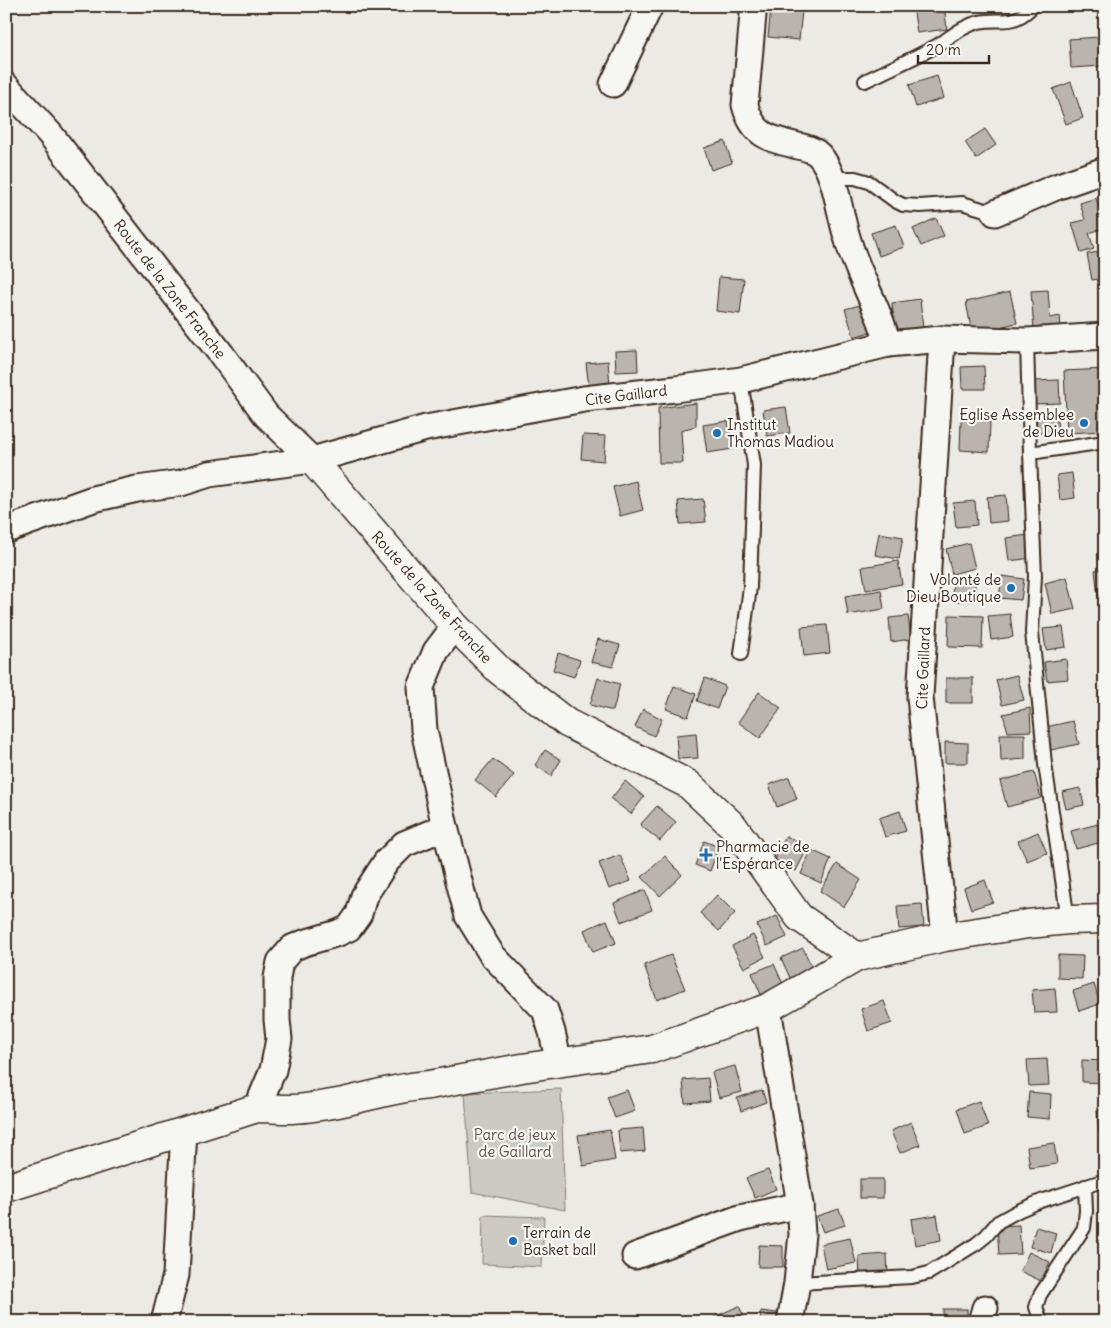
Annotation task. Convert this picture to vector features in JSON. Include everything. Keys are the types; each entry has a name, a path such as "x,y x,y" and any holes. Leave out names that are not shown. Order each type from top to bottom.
{"street":[{"path":"613,84 650,6"},
{"path":"752,6 753,15 744,105 748,118 759,132 775,140 812,150 825,162 832,178 847,238 878,313 888,344"},
{"name":"Route de la Zone Franche","path":"6,86 50,134 222,355 266,415 312,460 455,626 500,671 567,723 688,784 733,826 799,917 858,957"},
{"path":"994,214 1056,187 1105,170"},
{"name":"Cite Gaillard","path":"6,530 102,497 137,489 181,483 209,474 312,460 426,428 584,399 741,380 888,344 942,339 1027,341 1105,336"},
{"name":"Cite Gaillard","path":"942,339 920,697 945,937"},
{"path":"455,626 436,651 421,687 424,730 445,826 468,916 492,955 545,1010 559,1063"},
{"path":"257,1108 272,1070 279,1040 277,978 280,962 292,948 349,928 359,914 364,896 386,862 404,844 445,826"},
{"path":"6,1188 257,1108 287,1109 315,1106 414,1086 652,1049 768,1008 858,957 945,937 1028,924 1105,919"},
{"path":"768,1008 800,1205 802,1234 797,1283 790,1322"},
{"path":"164,1322 176,1275 184,1131"},
{"path":"635,1256 740,1218 800,1205"}],"lane":[{"path":"865,81 938,45 966,26 980,22 1011,21 1020,18 1030,9 1030,6"},
{"path":"832,178 855,178 869,182 903,205 920,206 962,203 994,214"},
{"path":"1027,341 1035,576 1032,632 1045,764 1068,920"},
{"path":"741,380 754,465 750,587 741,654"},
{"path":"1030,453 1105,442"},
{"path":"797,1283 912,1277 929,1273 976,1244 998,1222 1040,1201 1105,1180"},
{"path":"1041,1322 1036,1306 1040,1295 1084,1228 1086,1210 1085,1186"}],"green space":[{"name":"Parc de jeux de Gaillard","path":"561,1089 565,1210 472,1192 465,1093"},
{"name":"Terrain de Basket ball","path":"483,1215 544,1217 542,1267 482,1264"}],"building":[{"path":"913,6 944,6 947,29 917,33"},
{"path":"771,7 802,11 799,40 768,37"},
{"path":"1100,37 1102,66 1071,68 1069,39"},
{"path":"937,76 944,98 916,107 909,85"},
{"path":"1071,82 1083,118 1066,124 1053,89"},
{"path":"985,129 996,145 976,159 965,142"},
{"path":"725,141 732,163 711,170 704,148"},
{"path":"1096,198 1105,228 1089,233 1094,249 1081,253 1072,223 1085,220 1080,203"},
{"path":"936,218 944,236 921,246 913,229"},
{"path":"896,225 904,247 879,256 871,233"},
{"path":"1105,251 1105,278 1092,280 1087,254"},
{"path":"719,277 744,279 740,314 716,311"},
{"path":"1048,290 1050,318 1060,316 1061,328 1034,330 1031,291"},
{"path":"1010,292 1017,323 972,333 966,302"},
{"path":"920,299 923,328 895,331 892,303"},
{"path":"867,303 876,330 854,337 845,309"},
{"path":"637,350 638,371 616,372 615,351"},
{"path":"608,361 610,386 589,388 586,363"},
{"path":"984,366 985,389 962,389 961,367"},
{"path":"1105,369 1105,431 1067,433 1064,371"},
{"path":"1059,380 1060,403 1035,404 1034,381"},
{"path":"696,403 696,426 681,430 683,463 659,463 658,408"},
{"path":"786,407 790,433 767,436 763,410"},
{"path":"1056,411 1058,431 1034,434 1032,414"},
{"path":"961,420 990,421 989,452 960,450"},
{"path":"728,421 733,449 707,453 703,425"},
{"path":"583,435 606,436 604,461 581,459"},
{"path":"1072,473 1075,498 1060,500 1057,475"},
{"path":"636,481 643,510 620,516 613,487"},
{"path":"1006,495 1008,521 989,523 987,497"},
{"path":"703,499 706,522 680,524 678,501"},
{"path":"975,501 977,525 956,527 953,503"},
{"path":"879,533 903,537 899,559 875,555"},
{"path":"1028,535 1032,558 1009,561 1006,538"},
{"path":"969,543 975,568 952,574 946,549"},
{"path":"898,561 902,584 866,590 862,567"},
{"path":"1105,569 1105,595 1098,596 1095,570"},
{"path":"1002,576 1024,579 1021,600 999,598"},
{"path":"1067,577 1075,609 1052,614 1045,583"},
{"path":"953,578 975,578 975,601 952,601"},
{"path":"881,590 884,609 848,615 845,596"},
{"path":"1010,614 1013,637 991,640 988,616"},
{"path":"949,615 983,616 982,648 948,647"},
{"path":"908,616 911,639 891,642 889,618"},
{"path":"827,625 830,653 804,656 801,627"},
{"path":"1063,627 1066,647 1046,650 1043,629"},
{"path":"598,639 620,645 613,667 591,662"},
{"path":"558,653 580,660 574,677 553,670"},
{"path":"1066,659 1068,679 1047,681 1044,662"},
{"path":"1017,675 1024,700 1002,705 996,680"},
{"path":"598,678 620,684 613,711 590,705"},
{"path":"705,678 725,686 717,709 697,701"},
{"path":"946,678 973,678 973,703 946,703"},
{"path":"674,686 696,694 688,717 666,709"},
{"path":"759,692 781,708 760,738 738,722"},
{"path":"1030,708 1031,731 1008,732 1003,714"},
{"path":"643,709 662,719 654,736 635,727"},
{"path":"1073,721 1079,744 1051,750 1046,727"},
{"path":"696,733 698,758 678,759 676,735"},
{"path":"1000,734 1025,734 1025,759 1001,761"},
{"path":"945,742 968,743 968,763 945,763"},
{"path":"545,750 561,760 551,776 535,765"},
{"path":"493,759 514,775 496,797 475,780"},
{"path":"1034,772 1041,798 1007,807 1000,781"},
{"path":"1097,773 1105,773 1105,792 1099,793"},
{"path":"789,777 797,799 777,807 769,785"},
{"path":"625,781 644,797 631,814 611,799"},
{"path":"1080,788 1084,805 1066,809 1062,792"},
{"path":"657,806 676,822 660,841 640,825"},
{"path":"900,811 906,831 885,837 879,818"},
{"path":"1098,824 1102,842 1076,849 1071,831"},
{"path":"1038,832 1047,853 1027,861 1018,841"},
{"path":"786,836 808,847 796,871 774,861"},
{"path":"704,841 719,847 710,871 695,865"},
{"path":"811,850 831,859 821,883 801,874"},
{"path":"620,855 631,881 609,889 599,863"},
{"path":"665,856 682,875 660,896 642,877"},
{"path":"837,864 861,880 844,907 820,891"},
{"path":"985,880 993,902 971,909 964,888"},
{"path":"645,890 652,910 621,922 614,903"},
{"path":"717,895 735,913 719,931 700,913"},
{"path":"922,904 924,927 899,929 897,906"},
{"path":"777,916 787,937 767,946 757,925"},
{"path":"607,920 616,943 593,952 584,930"},
{"path":"753,935 765,957 744,968 732,946"},
{"path":"803,948 813,970 791,980 781,958"},
{"path":"671,955 685,989 657,1000 644,965"},
{"path":"1058,955 1083,956 1082,979 1058,978"},
{"path":"774,964 787,993 764,1002 752,973"},
{"path":"1094,984 1100,1004 1079,1011 1073,991"},
{"path":"1055,988 1057,1012 1034,1013 1032,990"},
{"path":"884,1001 892,1023 868,1031 861,1009"},
{"path":"1047,1059 1049,1085 1029,1086 1027,1060"},
{"path":"1082,1060 1105,1061 1105,1083 1082,1082"},
{"path":"735,1066 742,1092 719,1098 712,1072"},
{"path":"708,1078 710,1101 685,1103 683,1080"},
{"path":"627,1090 635,1111 615,1118 607,1097"},
{"path":"762,1090 766,1102 741,1111 737,1098"},
{"path":"1029,1092 1051,1094 1050,1119 1027,1117"},
{"path":"979,1101 988,1126 965,1134 957,1109"},
{"path":"1105,1109 1105,1134 1099,1135 1097,1110"},
{"path":"911,1122 920,1145 900,1153 891,1131"},
{"path":"643,1128 645,1151 620,1153 618,1130"},
{"path":"610,1130 615,1160 583,1166 578,1135"},
{"path":"1054,1143 1057,1164 1030,1168 1027,1147"},
{"path":"768,1170 776,1189 755,1198 746,1178"},
{"path":"860,1179 883,1179 883,1198 860,1198"},
{"path":"839,1209 845,1225 823,1232 817,1216"},
{"path":"937,1215 941,1240 915,1245 911,1219"},
{"path":"1019,1225 1021,1254 999,1255 997,1226"},
{"path":"1036,1227 1056,1233 1051,1253 1030,1247"},
{"path":"850,1238 856,1263 826,1269 821,1244"},
{"path":"759,1245 783,1246 783,1267 758,1267"},
{"path":"1029,1252 1050,1262 1041,1281 1020,1271"},
{"path":"887,1254 888,1277 860,1278 859,1256"},
{"path":"739,1306 746,1322 717,1322 714,1317"},
{"path":"943,1309 967,1309 967,1322 943,1322"},
{"path":"761,1311 785,1314 784,1322 760,1322"},
{"path":"869,1314 891,1314 891,1322 869,1322"}],"place":[{"name":"Eglise Assemblee de Dieu","path":"1084,423"},
{"name":"Institut Thomas Madiou","path":"717,433"},
{"name":"Volonté de Dieu Boutique","path":"1011,588"},
{"name":"Pharmacie de l'Espérance","path":"706,855"},
{"name":"Terrain de Basket ball","path":"513,1241"}]}
